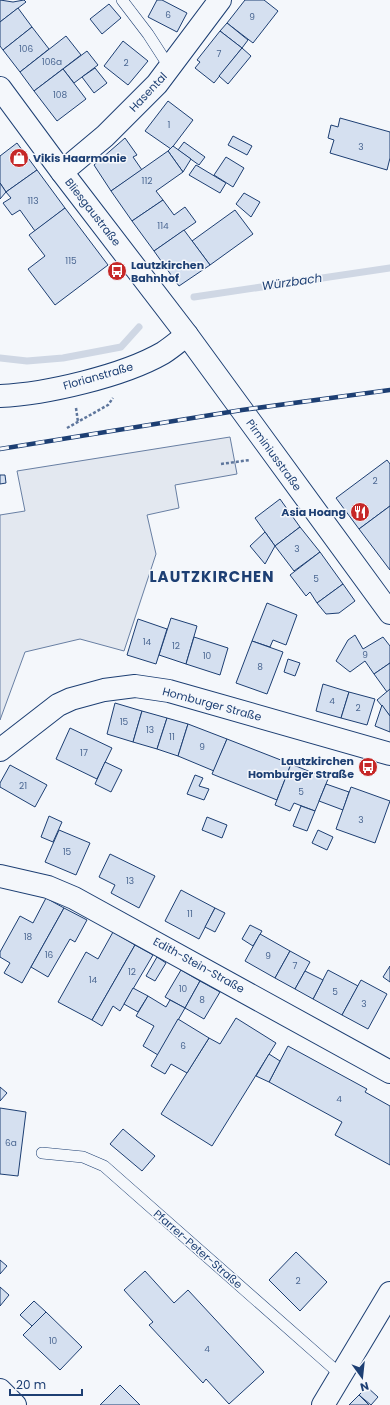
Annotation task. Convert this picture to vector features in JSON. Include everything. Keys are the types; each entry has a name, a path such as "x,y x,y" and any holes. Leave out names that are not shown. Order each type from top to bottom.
{"main road":[{"name":"Hasental","path":"62,172 105,136 137,105 170,68 220,0"},
{"name":"Bliesgaustraße","path":"0,88 62,172 187,335"},
{"name":"Florianstraße","path":"0,396 32,393 101,378 163,353 187,335"},
{"name":"Pirminiusstraße","path":"187,335 390,613"},
{"name":"Homburger Straße","path":"0,750 58,705 71,699 104,690 135,686 169,691 390,754"},
{"name":"Edith-Stein-Straße","path":"0,876 48,887 74,898 390,1072"},
{"path":"323,1405 390,1293"},
{"path":"0,1390 15,1405"}],"lane":[{"path":"122,0 148,34 170,68"},
{"name":"Pfarrer-Peter-Straße","path":"42,1153 83,1157 104,1166 341,1375"}],"shaded area":[{"path":"230,437 237,474 175,485 179,508 147,515 156,554 124,651 80,639 25,652 0,720 0,515 25,511 17,471"}],"building":[{"path":"0,0 13,2 24,0 26,2 0,22"},
{"path":"157,0 162,0 187,13 177,32 148,17"},
{"path":"245,0 264,0 278,11 253,43 227,23"},
{"path":"109,4 121,18 102,34 90,19"},
{"path":"18,8 32,27 3,50 0,46 0,22"},
{"path":"227,23 248,40 242,48 220,31"},
{"path":"32,27 49,49 20,72 3,50"},
{"path":"220,31 242,48 214,83 195,68 200,62 197,60"},
{"path":"66,36 81,55 34,91 20,72"},
{"path":"123,41 148,61 128,85 104,66"},
{"path":"242,48 251,56 228,84 219,76"},
{"path":"87,51 98,65 74,83 63,69"},
{"path":"95,68 107,83 94,93 82,77"},
{"path":"63,69 86,99 57,121 34,91"},
{"path":"168,101 193,120 171,149 145,131"},
{"path":"340,118 390,132 390,158 387,170 330,153 334,140 328,138 331,125 338,127"},
{"path":"233,136 252,146 247,155 228,145"},
{"path":"125,138 137,155 133,157 142,170 111,191 94,165"},
{"path":"184,142 205,157 199,165 178,150"},
{"path":"17,143 37,170 6,192 0,183 0,156"},
{"path":"173,146 191,159 183,172 168,151"},
{"path":"168,151 183,172 156,191 163,200 132,221 111,191"},
{"path":"226,157 244,168 233,187 214,175"},
{"path":"196,165 226,183 220,193 189,175"},
{"path":"37,170 65,208 35,231 20,210 12,215 3,203 11,198 6,192"},
{"path":"0,183 6,192 0,199"},
{"path":"244,193 260,202 251,217 236,204"},
{"path":"163,200 174,215 185,207 196,222 154,251 132,221"},
{"path":"65,208 108,265 55,305 28,269 45,256 29,235"},
{"path":"235,210 253,234 210,265 192,241"},
{"path":"184,230 210,265 179,286 154,251"},
{"path":"387,460 390,464 390,506 359,529 336,498"},
{"path":"0,475 5,475 6,483 0,484"},
{"path":"280,499 300,527 275,546 255,518"},
{"path":"390,506 390,570 359,529"},
{"path":"300,527 320,552 294,571 275,546"},
{"path":"265,532 275,546 265,564 250,546"},
{"path":"320,552 343,584 317,603 310,592 306,596 290,575"},
{"path":"343,584 355,601 339,613 326,614 317,603"},
{"path":"267,603 297,615 286,645 273,640 270,647 252,641"},
{"path":"171,618 197,626 186,664 159,655"},
{"path":"138,619 167,629 156,664 127,655"},
{"path":"355,635 363,649 383,637 390,646 390,663 374,674 365,661 350,672 336,661 348,640"},
{"path":"194,637 228,648 220,675 186,664"},
{"path":"252,641 283,652 267,694 236,683"},
{"path":"288,659 300,663 295,676 284,672"},
{"path":"390,663 390,689 387,692 374,674"},
{"path":"323,684 349,692 341,718 316,711"},
{"path":"390,689 390,716 377,700"},
{"path":"349,692 375,699 367,725 341,718"},
{"path":"115,703 142,711 133,742 107,734"},
{"path":"382,705 390,716 390,732 375,726"},
{"path":"142,711 167,718 157,749 133,742"},
{"path":"167,718 188,724 178,756 157,749"},
{"path":"188,724 227,739 214,771 178,756"},
{"path":"70,728 112,748 97,779 56,759"},
{"path":"227,739 291,764 277,800 212,774"},
{"path":"105,762 122,770 111,792 95,784"},
{"path":"291,764 328,779 315,811 294,803 290,811 275,805"},
{"path":"10,765 47,785 35,807 0,787 0,783"},
{"path":"195,775 203,778 199,786 209,789 204,800 187,794"},
{"path":"326,784 349,792 343,810 319,801"},
{"path":"351,787 390,801 375,843 336,829"},
{"path":"301,806 315,811 307,831 293,826"},
{"path":"49,816 62,822 53,842 41,837"},
{"path":"207,817 227,825 222,838 202,830"},
{"path":"59,830 90,843 76,875 45,862"},
{"path":"318,830 333,837 327,850 312,843"},
{"path":"110,854 155,876 139,908 111,893 115,885 99,877"},
{"path":"181,890 215,908 199,939 165,921"},
{"path":"46,898 64,908 22,983 4,973 10,963 0,957 0,952 20,916 33,923"},
{"path":"64,908 87,920 75,942 70,939 48,977 31,967"},
{"path":"215,908 225,913 215,932 205,927"},
{"path":"250,925 262,931 253,946 242,939"},
{"path":"113,932 135,945 92,1020 58,1002 86,952 98,959"},
{"path":"260,934 290,951 275,978 245,961"},
{"path":"135,945 153,955 120,1011 113,1006 102,1026 92,1020"},
{"path":"290,951 310,962 295,989 275,978"},
{"path":"157,957 166,963 155,981 146,976"},
{"path":"390,966 390,982 383,977"},
{"path":"181,970 200,981 185,1008 165,997"},
{"path":"328,970 358,986 342,1015 313,999"},
{"path":"305,971 323,980 313,999 295,989"},
{"path":"361,980 387,994 368,1029 342,1015"},
{"path":"200,981 220,992 204,1019 185,1008"},
{"path":"133,988 148,996 138,1012 124,1004"},
{"path":"148,996 166,1007 170,1000 185,1008 158,1055 143,1046 154,1026 136,1016"},
{"path":"236,1018 276,1043 212,1146 161,1114 209,1038 220,1044"},
{"path":"178,1019 209,1038 187,1073 171,1064 165,1074 151,1066"},
{"path":"288,1046 367,1089 365,1092 390,1106 390,1165 335,1135 342,1122 269,1082"},
{"path":"269,1054 280,1061 269,1082 256,1076"},
{"path":"0,1087 7,1093 0,1101"},
{"path":"0,1108 26,1112 18,1176 0,1174"},
{"path":"123,1129 155,1156 142,1171 110,1144"},
{"path":"296,1252 327,1282 300,1311 269,1280"},
{"path":"0,1260 7,1266 0,1274"},
{"path":"145,1271 174,1303 188,1290 264,1372 229,1404 206,1379 203,1383 149,1325 153,1322 124,1290"},
{"path":"0,1287 9,1295 0,1306"},
{"path":"34,1301 46,1312 32,1326 20,1315"},
{"path":"46,1312 82,1347 60,1370 23,1335"},
{"path":"120,1385 140,1405 100,1405"},
{"path":"367,1387 378,1397 371,1405 359,1395"},
{"path":"359,1395 369,1405 349,1405"}],"waterway":[{"name":"Würzbach","path":"194,297 390,268"},
{"name":"Würzbach","path":"0,358 27,361 63,358 121,347 139,327"}],"railway":[{"path":"0,449 242,410 390,390"}],"place":[{"name":"Vikis Haarmonie","path":"19,158"},
{"name":"Lautzkirchen Bahnhof","path":"117,271"},
{"name":"Asia Hoang","path":"360,512"},
{"name":"Lautzkirchen Homburger Straße","path":"368,767"}],"district":[{"name":"LAUTZKIRCHEN","path":"212,577"}]}
